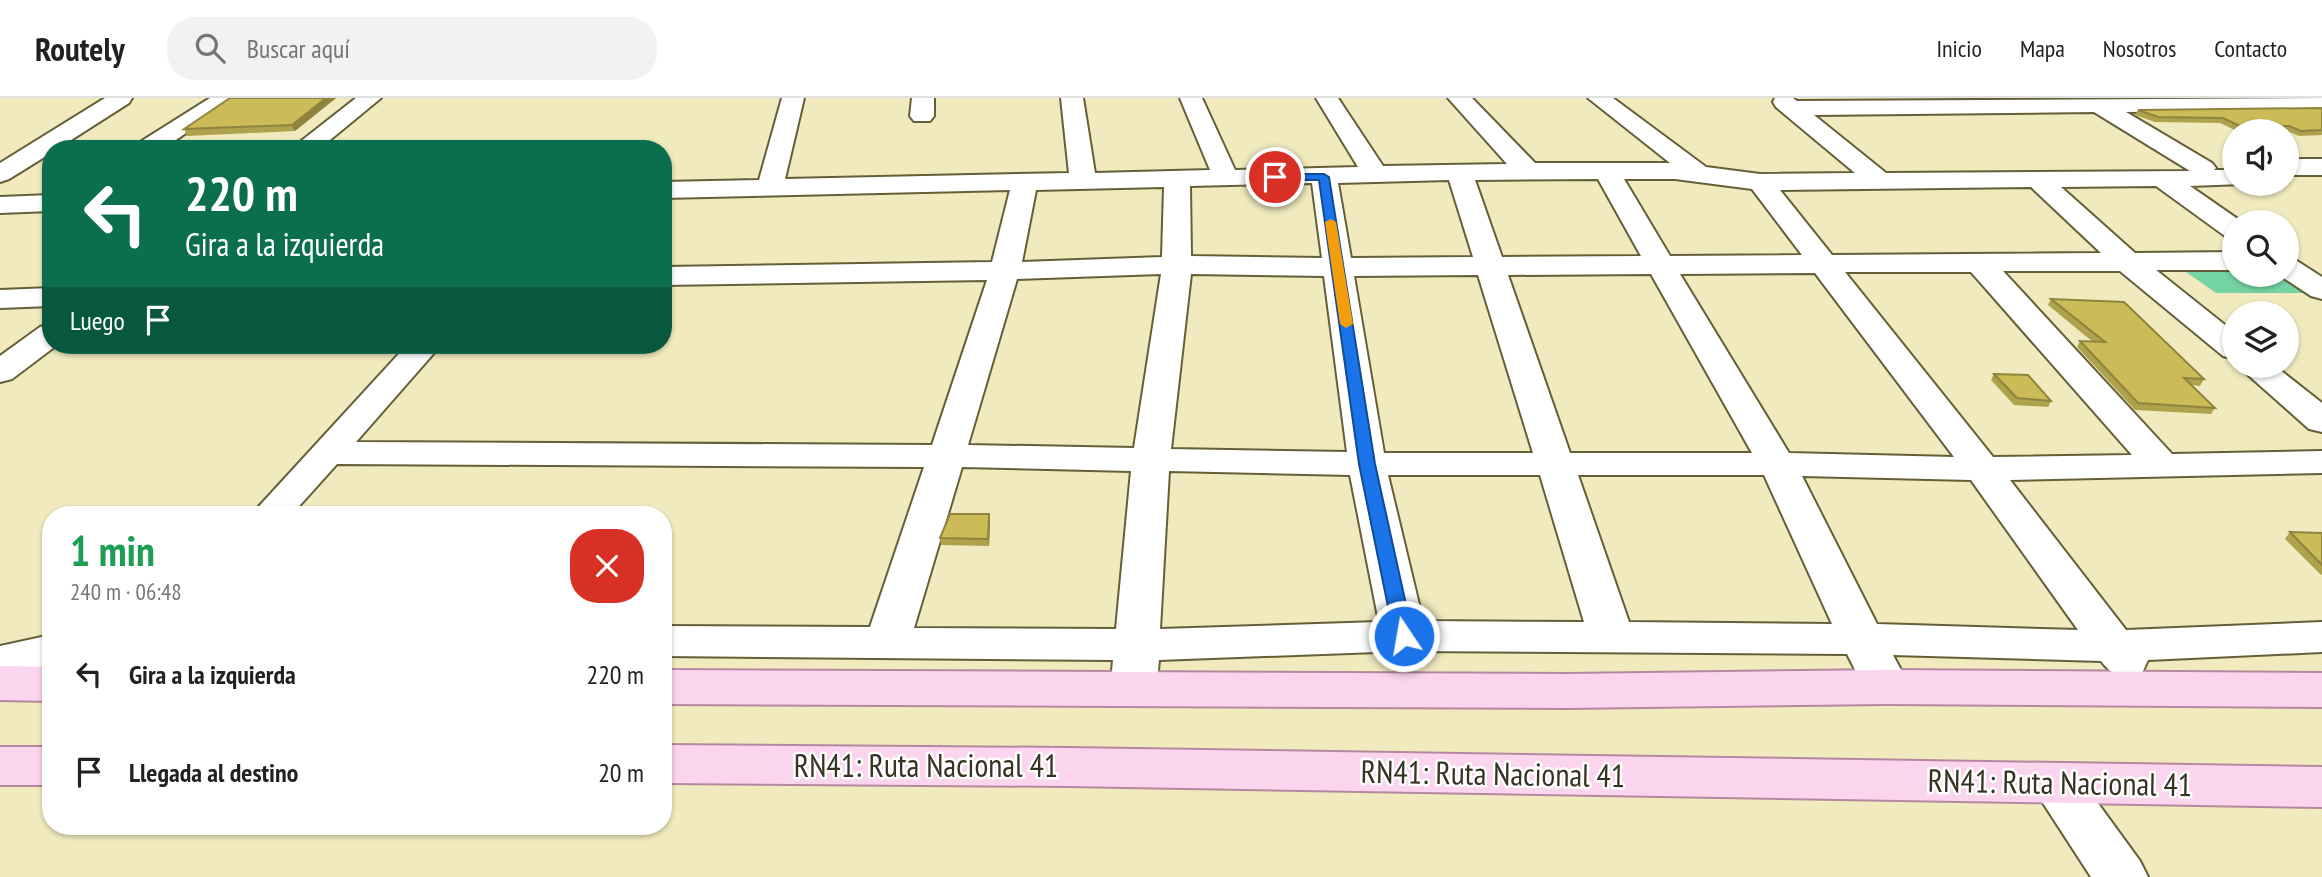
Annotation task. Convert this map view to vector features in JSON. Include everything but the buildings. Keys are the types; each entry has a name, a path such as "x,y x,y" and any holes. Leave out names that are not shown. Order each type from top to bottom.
{"main road":[{"path":"672,687 1135,667 1567,691 1887,687 2322,690"},
{"path":"0,683 42,684"},
{"name":"RN41: Ruta Nacional 41","path":"672,764 1110,768 2322,787"},
{"path":"0,766 42,766"}],"street":[{"path":"54,140 121,98"},
{"path":"160,140 225,98"},
{"path":"315,140 370,98"},
{"path":"770,188 793,98"},
{"path":"1072,98 1083,180"},
{"path":"1191,98 1225,176"},
{"path":"1327,98 1376,175"},
{"path":"1459,98 1528,171"},
{"path":"1599,98 1685,171 1760,182 1872,175 2222,167"},
{"path":"2093,101 2203,168"},
{"path":"1786,103 1872,175"},
{"path":"1786,103 2322,103"},
{"path":"0,174 42,148"},
{"path":"2299,167 2322,167"},
{"path":"672,190 1528,171 1685,171 2037,179 2222,178"},
{"path":"1606,171 1777,464 1860,639 1887,687"},
{"path":"1460,173 1611,636"},
{"path":"1324,177 1367,464 1404,636"},
{"path":"2299,177 2322,177"},
{"path":"2162,178 2222,221"},
{"path":"1135,667 1151,458 1177,265 1177,179"},
{"path":"2037,179 2129,263 2222,338"},
{"path":"887,643 944,456 1005,271 1025,180"},
{"path":"1760,182 1982,469 2145,689"},
{"path":"0,205 42,203"},
{"path":"2299,260 2322,259"},
{"path":"672,276 1005,271 1177,265 1338,267 2222,261"},
{"path":"1979,263 2160,463"},
{"path":"2299,275 2322,290"},
{"path":"0,299 42,297"},
{"path":"0,372 42,341"},
{"path":"278,506 417,354"},
{"path":"2270,378 2322,421"},
{"path":"327,453 1151,458 1367,464 1777,464 1982,469 2160,463 2322,462"},
{"path":"672,641 887,643 1135,667 1404,636 1860,639 2115,646 2322,637"},
{"path":"0,662 42,653"},
{"path":"2055,783 2121,877"}],"green space":[{"path":"2179,267 2222,267 2222,287 2299,287 2299,283 2315,293 2216,293"}],"slow traffic":[{"path":"1331,222 1346,324"}],"route":[{"path":"1275,177 1324,177 1367,464 1404,636"}]}
